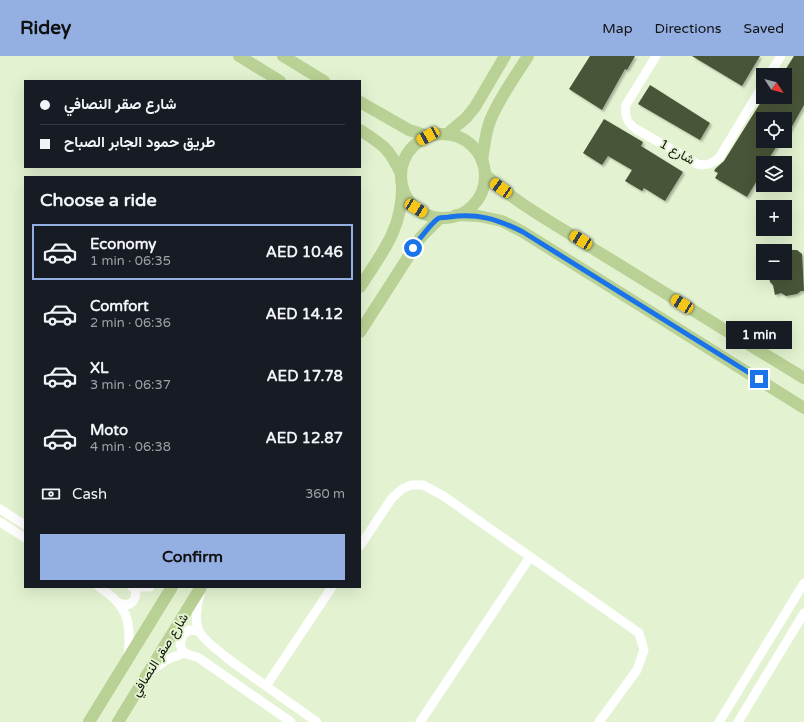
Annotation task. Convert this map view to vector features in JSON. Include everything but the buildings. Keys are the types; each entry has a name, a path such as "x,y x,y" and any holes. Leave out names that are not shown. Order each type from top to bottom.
{"main road":[{"path":"239,56 278,80"},
{"path":"283,56 322,80"},
{"path":"447,134 466,118 505,56"},
{"path":"482,161 490,121 497,106 528,56"},
{"path":"361,103 409,130 428,136"},
{"path":"361,131 383,145 391,154 401,174"},
{"path":"361,285 390,239 400,214 402,202 401,174 403,162 409,151 417,142 428,136 447,134 462,138 474,147 482,161 485,174 483,188 477,199 468,209 456,215"},
{"path":"485,174 494,183 537,213 707,320 804,378"},
{"path":"402,187 416,208 427,215 440,218 456,215 479,216 502,221 523,232 804,408"},
{"path":"361,330 421,237 440,218"},
{"name":"شارع صقر النصافي","path":"89,722 171,588"},
{"name":"شارع صقر النصافي","path":"118,722 201,588"}],"street":[{"name":"شارع 1","path":"656,56 626,105 627,119 636,129 697,164 706,165 719,158 756,97"},
{"path":"773,68 781,56"},
{"path":"747,372 782,400 804,414"},
{"path":"361,544 392,498 402,489 411,485 422,485 442,495 639,633 644,650 636,670 599,722"},
{"path":"0,509 24,524"},
{"path":"0,522 24,537"},
{"path":"420,722 530,558"},
{"path":"719,722 804,583"},
{"path":"101,588 110,594 119,603 129,624 130,635 128,660"},
{"path":"119,603 124,605 133,602 136,597 136,592 134,588"},
{"path":"202,588 197,605 196,620 199,631 218,650 317,722"},
{"path":"266,686 331,588"},
{"path":"738,722 801,625 804,613"},
{"path":"184,653 180,645 182,636 189,630 199,631"},
{"path":"147,675 166,660 184,653 199,658 291,722"}],"route":[{"path":"413,248 421,237 440,218 456,215 479,216 502,221 523,232 759,379"}]}
